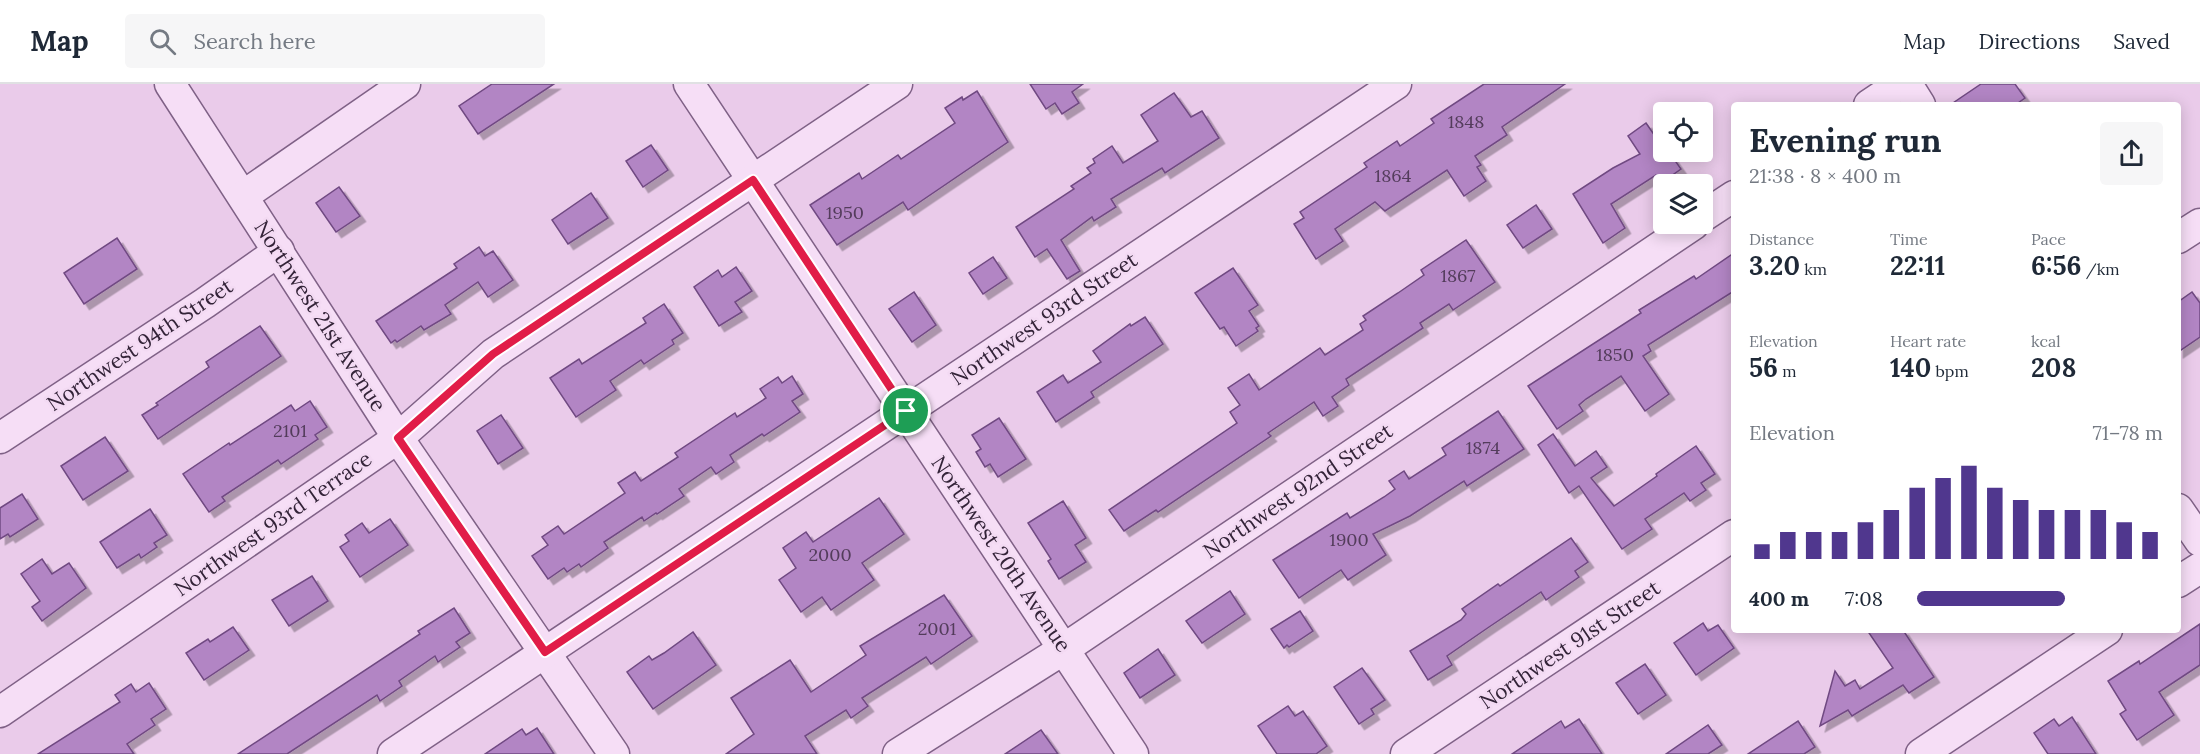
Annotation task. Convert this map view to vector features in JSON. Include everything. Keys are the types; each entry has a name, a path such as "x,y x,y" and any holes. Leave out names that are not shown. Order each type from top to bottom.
{"street":[{"name":"Northwest 21st Avenue","path":"170,84 398,438 614,754"},
{"path":"243,196 405,84"},
{"name":"Northwest 20th Avenue","path":"689,84 1133,754"},
{"name":"Northwest 93rd Terrace","path":"0,712 398,438 493,354 897,84"},
{"name":"Northwest 93rd Street","path":"393,754 1396,84"},
{"path":"1873,102 1900,84"},
{"path":"1907,84 1918,102"},
{"path":"1713,210 1731,198"},
{"path":"2181,236 2200,224"},
{"name":"Northwest 92nd Street","path":"898,754 1064,649 1679,234"},
{"name":"Northwest 94th Street","path":"0,438 205,303 279,250"},
{"path":"2181,513 2200,541"},
{"name":"Northwest 91st Street","path":"1406,754 1731,537"},
{"path":"2181,580 2200,568"},
{"path":"1921,754 2102,633"}],"building":[{"path":"492,84 554,84 478,134 459,106"},
{"path":"1030,84 1083,84 1072,92 1079,103 1062,114 1055,103 1046,109"},
{"path":"1484,84 1565,84 1502,127 1507,135 1475,156 1481,165 1477,167 1486,181 1464,196 1447,170 1385,211 1375,202 1335,229 1343,241 1316,259 1294,224 1304,218 1300,212 1367,167 1364,163 1397,141 1400,146 1434,123 1431,119"},
{"path":"1981,84 2015,84 2025,98 2019,102 1954,102"},
{"path":"977,91 1008,142 908,210 903,202 837,245 810,205 859,173 862,179 898,155 901,159 955,123 945,108"},
{"path":"1174,93 1191,117 1202,111 1219,138 1165,173 1162,168 1111,199 1116,207 1094,221 1092,217 1061,240 1080,271 1067,279 1047,249 1035,257 1016,227 1074,189 1071,186 1091,173 1087,168 1095,163 1093,159 1112,146 1123,163 1158,141 1141,115"},
{"path":"1646,123 1653,133 1653,162 1676,162 1681,169 1674,174 1653,174 1653,177 1611,204 1625,228 1603,243 1573,194 1613,168 1640,154 1628,136"},
{"path":"651,145 668,170 643,187 626,161"},
{"path":"339,187 360,216 336,232 316,203"},
{"path":"591,193 608,218 568,244 552,220"},
{"path":"1536,205 1552,229 1523,248 1507,225"},
{"path":"117,238 137,269 84,304 64,273"},
{"path":"1466,240 1495,282 1453,310 1449,304 1420,323 1423,328 1346,379 1349,385 1332,397 1338,406 1323,416 1314,402 1268,433 1271,436 1158,512 1156,510 1124,531 1109,510 1237,423 1230,412 1240,405 1228,388 1249,374 1259,390 1320,348 1325,355 1363,330 1360,324 1366,320 1363,316 1424,275 1421,270"},
{"path":"479,247 485,256 493,251 513,280 488,297 478,282 445,305 451,314 424,330 421,326 397,342 395,340 391,343 376,321 457,268 454,264"},
{"path":"1731,255 1731,293 1648,345 1651,351 1643,356 1669,394 1645,411 1621,376 1586,399 1579,405 1583,411 1557,429 1528,386 1641,313 1639,310 1694,276 1696,279"},
{"path":"993,257 1007,278 983,294 969,273"},
{"path":"736,267 752,291 735,302 742,312 719,326 694,287 718,270 722,277"},
{"path":"1233,268 1258,305 1249,311 1259,326 1256,328 1258,331 1236,346 1224,327 1220,329 1195,293"},
{"path":"914,292 936,325 912,342 889,309"},
{"path":"2192,292 2200,303 2200,337 2181,350 2181,300"},
{"path":"664,304 683,333 672,340 674,344 644,364 641,360 610,381 616,390 576,417 550,378 579,359 582,364 646,323 643,318"},
{"path":"1145,317 1163,344 1091,392 1094,397 1056,422 1037,392 1063,375 1068,383 1101,362 1093,351 1130,324 1131,326"},
{"path":"260,326 281,356 158,439 142,415 209,367 206,362"},
{"path":"792,376 803,394 792,401 800,412 730,455 734,462 716,474 711,467 679,489 684,496 657,514 644,521 642,517 604,542 608,548 581,567 579,564 567,572 564,568 548,579 532,556 548,545 542,537 558,526 564,534 625,493 618,483 635,472 641,481 678,457 675,453 735,413 737,417 766,398 760,389 778,377 782,383"},
{"path":"310,401 327,427 315,435 318,439 281,464 278,460 222,497 225,501 209,512 183,474 291,405 295,411"},
{"path":"1498,411 1524,449 1467,486 1464,481 1410,516 1373,534 1386,555 1348,580 1341,570 1299,598 1273,560 1347,513 1350,518 1384,497 1395,489 1389,481 1404,471 1409,479 1446,455 1442,448"},
{"path":"501,415 523,448 498,464 477,431"},
{"path":"999,418 1026,459 998,477 990,464 985,467 976,452 981,449 972,435"},
{"path":"1553,434 1575,466 1596,451 1607,467 1591,478 1614,506 1696,446 1715,474 1701,483 1706,490 1690,501 1684,493 1645,519 1652,529 1622,549 1579,486 1569,493 1538,445"},
{"path":"105,437 128,471 83,500 61,466"},
{"path":"22,494 38,519 10,537 8,534 0,539 0,508"},
{"path":"879,498 904,534 862,563 874,580 831,610 822,597 801,612 779,580 796,568 783,548 806,532 813,542"},
{"path":"1063,501 1086,538 1075,545 1086,562 1059,579 1048,561 1051,559 1028,523"},
{"path":"150,509 167,535 154,543 157,547 141,558 139,554 117,568 100,542"},
{"path":"390,519 408,545 360,577 340,547 349,541 345,535 362,523 369,533"},
{"path":"1571,538 1588,562 1575,571 1579,577 1546,600 1541,592 1489,627 1447,656 1452,665 1428,680 1410,651 1461,620 1466,614 1462,609"},
{"path":"42,559 52,574 69,563 86,588 42,621 32,607 40,601 21,574"},
{"path":"312,576 328,601 289,626 272,600"},
{"path":"1230,591 1245,614 1202,643 1186,621"},
{"path":"944,595 972,636 931,664 926,657 862,698 868,706 851,718 846,710 805,736 817,754 726,754 754,734 731,698 790,660 811,692 866,655 860,646"},
{"path":"454,608 470,633 456,642 460,647 438,662 435,656 399,681 402,686 380,701 377,695 287,754 238,754 420,634 418,631"},
{"path":"1300,611 1313,631 1284,648 1271,629"},
{"path":"1703,623 1708,631 1718,625 1734,648 1696,675 1674,643"},
{"path":"2200,624 2200,665 2159,692 2174,715 2137,740 2120,714 2126,710 2108,681 2139,661 2140,664"},
{"path":"233,627 249,650 204,680 186,653 208,639 210,642"},
{"path":"693,632 716,665 653,709 627,672 649,656 652,660 664,653"},
{"path":"1869,633 1905,633 1934,677 1909,693 1903,685 1852,716 1848,710 1820,726 1835,671 1845,686 1855,680 1860,689 1893,668"},
{"path":"1158,649 1175,675 1140,698 1124,673"},
{"path":"1645,664 1666,695 1638,714 1616,683"},
{"path":"1362,668 1385,700 1371,709 1374,714 1359,724 1334,687"},
{"path":"149,683 166,709 151,719 155,725 127,744 134,754 38,754 120,702 115,695 131,684 136,692"},
{"path":"1288,706 1295,716 1303,711 1327,746 1316,754 1277,754 1258,726"},
{"path":"2072,717 2096,754 2048,754 2034,733 2054,719 2059,726"},
{"path":"1579,719 1602,754 1512,754 1561,721 1565,728"},
{"path":"1798,721 1815,747 1804,754 1748,754"},
{"path":"1708,725 1722,745 1708,754 1666,754"},
{"path":"537,728 554,754 485,754 522,729 526,735"},
{"path":"1041,730 1058,754 1005,754"}],"route":[{"path":"753,180 906,411 545,652 398,438 493,354 753,180"}]}
